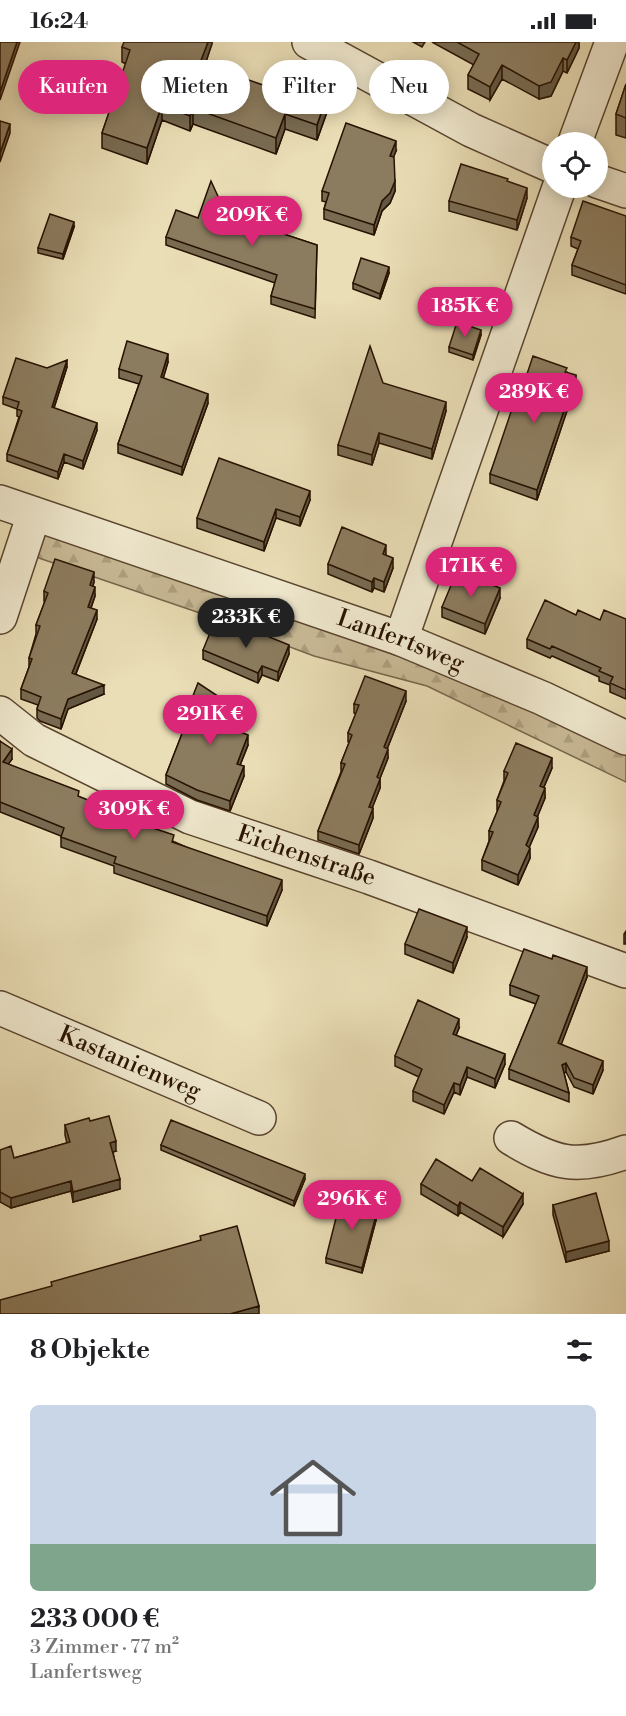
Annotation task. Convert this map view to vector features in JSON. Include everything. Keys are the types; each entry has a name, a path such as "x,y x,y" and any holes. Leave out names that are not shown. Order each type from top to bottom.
{"street":[{"path":"309,42 471,130 542,162"},
{"path":"579,132 612,42"},
{"path":"608,185 626,191"},
{"path":"401,639 555,198"},
{"name":"Lanfertsweg","path":"0,502 401,639 542,698 626,738"},
{"path":"0,617 34,514"},
{"name":"Eichenstraße","path":"0,712 34,740 190,818 369,877 626,971"},
{"name":"Kastanienweg","path":"0,1008 259,1118"},
{"path":"511,1138 538,1155 581,1164 626,1152"}],"green space":[{"path":"41,525 404,650 626,751 626,782 427,686 314,656 197,612 30,555"}],"building":[{"path":"0,42 17,42 0,92"},
{"path":"124,42 208,42 201,60 141,60 141,114 159,114 147,148 102,133 108,114 129,114 129,60 127,60 130,50 122,47"},
{"path":"457,42 576,42 567,60 563,58 551,82 539,86 502,65 490,87 468,75 479,54"},
{"path":"250,80 262,85 262,114 285,114 276,138 210,114 250,114"},
{"path":"626,84 626,118 616,114"},
{"path":"285,114 321,114 317,125"},
{"path":"0,121 10,124 0,153"},
{"path":"346,123 396,141 390,156 394,157 395,181 390,193 382,201 374,225 324,209 329,193 322,191"},
{"path":"461,164 508,179 507,181 527,188 517,220 449,201"},
{"path":"211,181 227,216 262,198 253,224 317,245 315,309 271,296 277,275 166,237 176,210 198,218"},
{"path":"583,201 626,216 626,285 572,265 581,241 571,237"},
{"path":"50,214 74,222 63,254 38,248"},
{"path":"361,258 389,267 380,294 353,283"},
{"path":"457,322 481,330 473,355 449,347"},
{"path":"127,341 168,354 161,377 208,394 182,467 118,444 142,376 119,369"},
{"path":"370,346 383,383 446,402 432,449 379,433 372,455 338,445"},
{"path":"533,356 567,368 565,372 576,375 537,490 490,474"},
{"path":"16,358 47,368 67,360 52,407 97,423 83,461 64,454 58,472 7,454 22,411 17,409 19,402 3,397"},
{"path":"219,458 310,491 300,517 276,509 264,542 197,518"},
{"path":"342,527 386,545 383,554 393,558 384,582 374,578 372,582 328,564"},
{"path":"55,559 94,572 90,585 95,587 88,607 97,610 72,673 104,685 68,699 61,719 37,709 41,697 21,689 32,659 29,658 40,626 36,625 48,593 44,591"},
{"path":"457,571 500,588 485,624 442,607"},
{"path":"545,600 576,615 578,610 600,620 604,610 626,619 626,690 610,683 613,677 599,671 601,668 552,646 550,649 527,639"},
{"path":"214,623 249,637 252,630 289,645 278,672 262,666 258,673 203,650"},
{"path":"365,676 406,691 384,747 388,749 369,807 373,808 359,845 318,831 345,764 341,763 352,735 348,733 359,705 354,704"},
{"path":"198,683 245,714 238,731 248,735 237,764 244,766 230,801 197,790 166,775 190,713 187,711"},
{"path":"0,741 12,749 3,762 79,791 78,796 110,809 108,813 174,835 172,842 282,880 267,916 114,863 116,857 61,837 64,828 0,802"},
{"path":"516,743 552,758 540,786 545,788 534,815 538,817 526,845 530,848 518,875 482,860 493,832 489,831 501,802 497,800 508,773 504,771"},
{"path":"419,909 467,927 453,963 405,944"},
{"path":"524,949 552,959 553,955 587,967 558,1043 603,1061 593,1085 574,1078 566,1063 562,1065 569,1093 509,1069 539,996 510,985"},
{"path":"418,1000 459,1019 453,1034 505,1054 495,1079 467,1067 460,1085 454,1083 444,1105 413,1091 422,1069 395,1056"},
{"path":"109,1116 116,1141 110,1143 120,1179 73,1192 71,1181 11,1198 0,1192 0,1150 11,1146 14,1158 70,1142 65,1125 89,1118 90,1121"},
{"path":"171,1120 305,1174 294,1201 161,1145"},
{"path":"436,1159 472,1181 480,1168 523,1194 503,1227 460,1202 458,1206 421,1184"},
{"path":"596,1193 609,1241 566,1252 553,1205"},
{"path":"342,1194 379,1204 362,1268 326,1258"},
{"path":"237,1226 259,1306 230,1314 0,1314 0,1300 52,1286 51,1282 201,1240 200,1236"}]}
